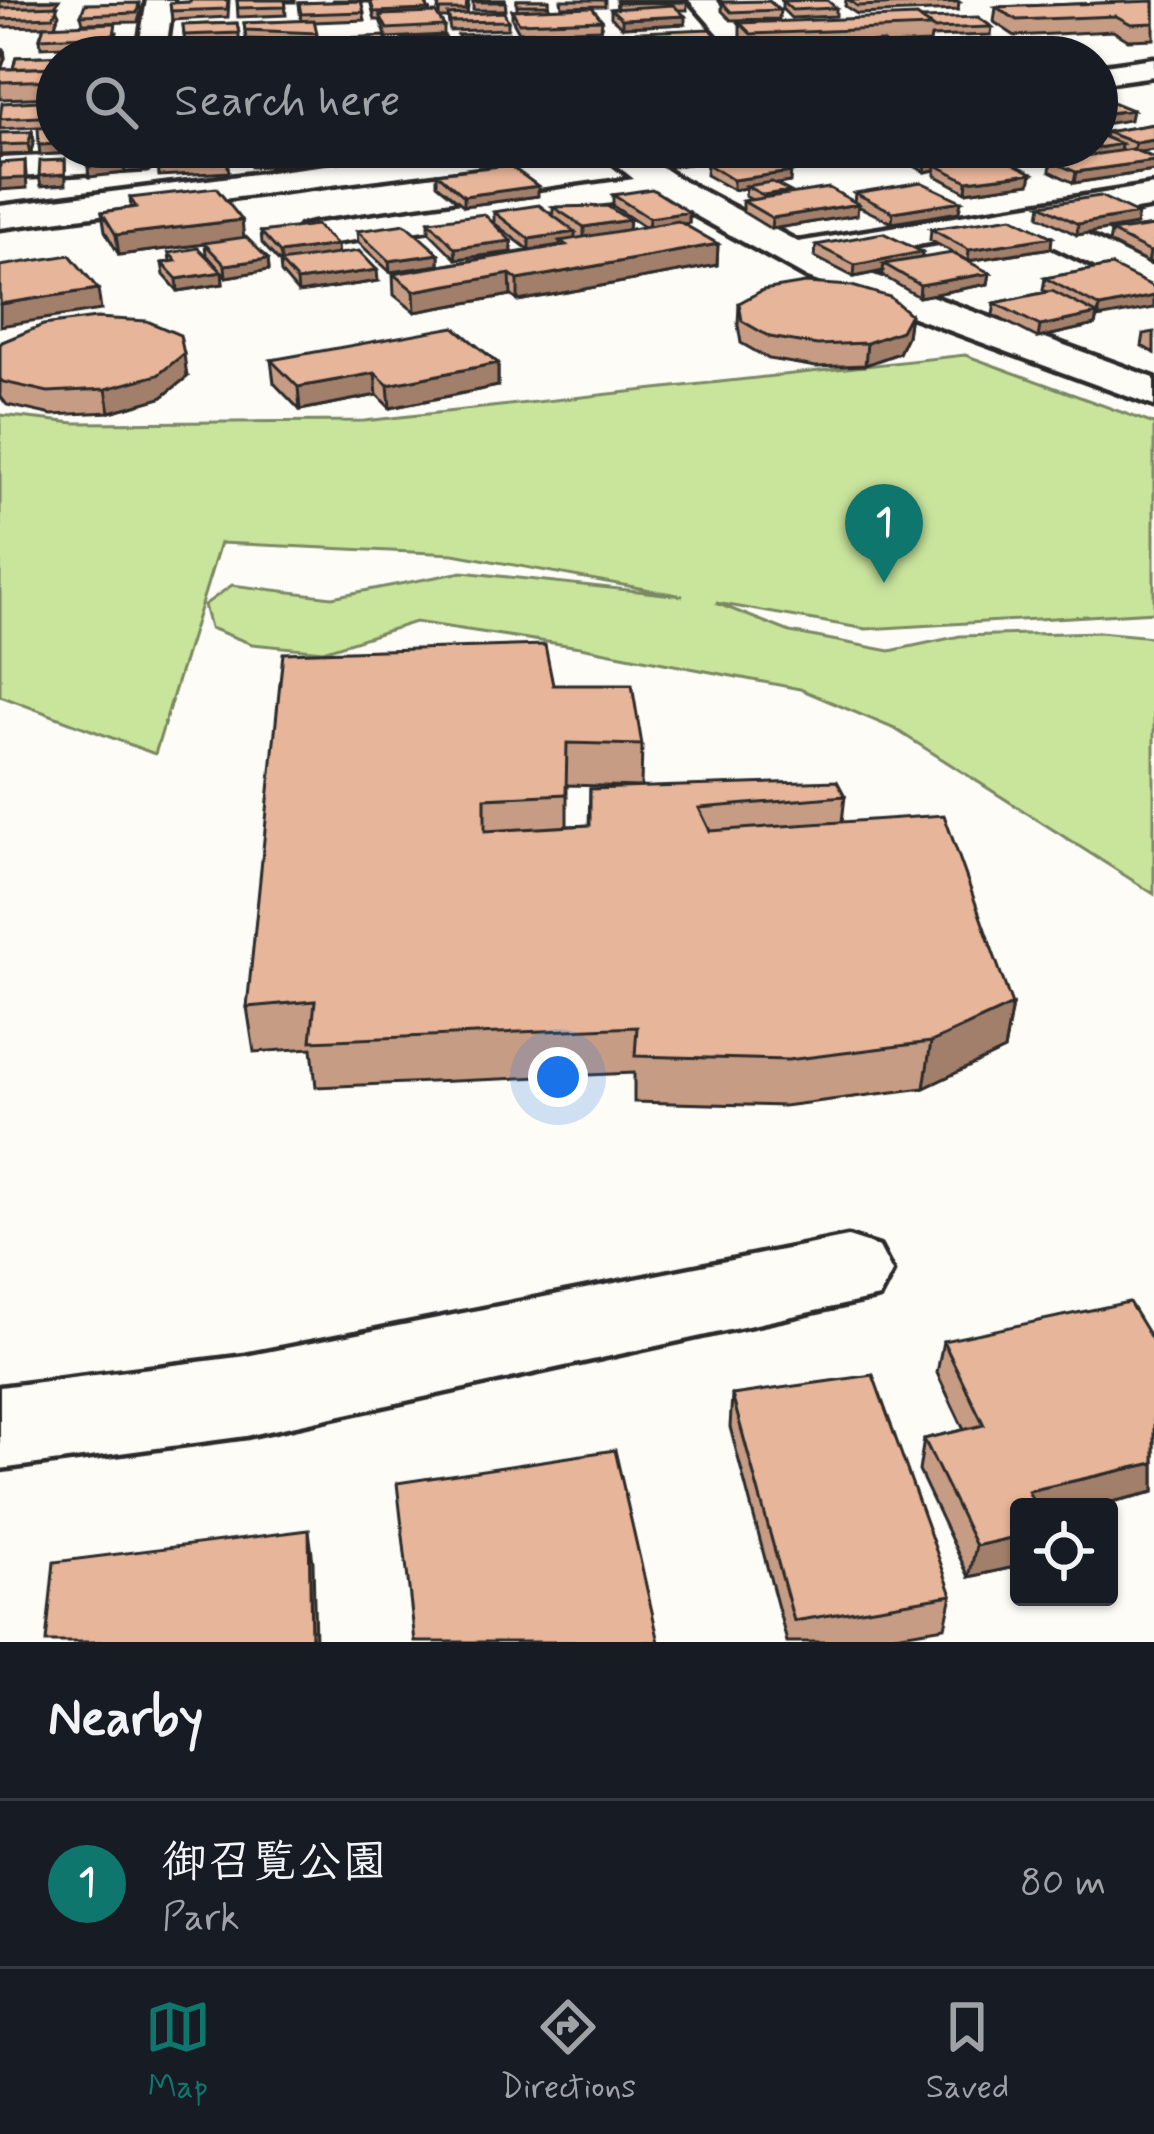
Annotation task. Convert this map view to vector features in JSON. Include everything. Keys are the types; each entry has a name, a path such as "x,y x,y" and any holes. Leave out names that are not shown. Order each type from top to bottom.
{"street":[{"path":"154,36 160,0"},
{"path":"702,0 735,36"},
{"path":"1118,72 1154,67"},
{"path":"0,169 36,165"},
{"path":"138,168 142,197"},
{"path":"0,217 377,168"},
{"path":"641,168 788,254 1154,393"},
{"path":"314,235 666,185"},
{"path":"788,254 1154,196"},
{"path":"1022,217 1154,283"},
{"path":"0,1428 246,1396 848,1271"}],"green space":[{"path":"965,355 1154,424 1154,612 866,629 716,603 790,632 890,651 960,636 1099,632 1154,637 1154,894 895,729 800,689 580,647 415,622 323,651 252,644 210,628 204,605 232,585 332,597 462,572 683,596 454,554 220,543 155,754 0,696 0,415 75,423 364,421"}],"building":[{"path":"228,0 227,9 171,11 170,3"},
{"path":"237,0 285,0 286,7 238,8"},
{"path":"370,0 424,0 429,10 374,12"},
{"path":"440,0 467,0 466,10 438,10"},
{"path":"517,0 549,0 549,5 517,5"},
{"path":"687,0 687,2 618,3"},
{"path":"827,0 836,8 792,10 782,1"},
{"path":"849,0 956,0 959,2 857,6"},
{"path":"361,1 364,12 301,14 299,3"},
{"path":"769,1 780,10 731,12 722,2"},
{"path":"1154,1 1154,23 1131,24 1116,16 1017,20 996,7"},
{"path":"139,3 137,13 81,15 85,4"},
{"path":"673,5 685,16 622,19 611,9"},
{"path":"58,6 53,17 0,19 0,8"},
{"path":"592,7 602,20 519,23 512,10"},
{"path":"504,12 508,21 450,22 448,15"},
{"path":"436,13 444,26 387,29 380,15"},
{"path":"917,16 932,27 751,34 740,23"},
{"path":"978,17 992,27 933,29 921,19"},
{"path":"314,20 317,33 245,30 244,23"},
{"path":"116,23 114,35 41,36 44,26"},
{"path":"237,23 239,33 184,35 183,25"},
{"path":"710,29 717,36 640,36 637,32"},
{"path":"515,33 516,36 458,36"},
{"path":"36,56 36,68 13,69 16,57"},
{"path":"36,68 36,81 0,82 0,69"},
{"path":"36,101 36,117 0,119 2,103"},
{"path":"1154,124 1154,140 1135,143 1118,137 1118,130"},
{"path":"32,132 28,144 0,145 0,133"},
{"path":"1132,149 1154,161 1118,166 1118,151"},
{"path":"25,161 25,178 0,179 0,163"},
{"path":"40,168 65,168 65,174 39,176"},
{"path":"513,168 538,186 464,196 437,173"},
{"path":"714,168 784,168 791,172 733,180"},
{"path":"942,168 1022,168 1032,173 967,181"},
{"path":"772,182 789,191 763,195 746,186"},
{"path":"921,182 961,201 893,212 855,193"},
{"path":"216,188 242,220 116,235 102,212 136,207 130,198"},
{"path":"829,188 858,204 772,218 743,201"},
{"path":"652,189 689,212 649,218 613,195"},
{"path":"1100,196 1138,214 1078,224 1041,205"},
{"path":"539,205 575,232 529,239 494,212"},
{"path":"607,206 629,220 584,227 553,207"},
{"path":"484,214 511,241 455,248 429,221"},
{"path":"1012,217 1052,237 969,250 931,229"},
{"path":"678,221 718,244 518,280 510,274 414,291 393,274 566,245 560,241"},
{"path":"405,224 439,254 389,261 357,231"},
{"path":"316,225 337,245 280,253 261,232"},
{"path":"1154,226 1154,251 1150,252 1111,232"},
{"path":"883,233 922,252 855,265 816,245"},
{"path":"246,237 268,259 225,265 204,243"},
{"path":"198,248 222,272 177,279 162,263 176,261 169,253"},
{"path":"359,251 377,270 297,281 280,262"},
{"path":"952,253 990,273 920,285 884,264"},
{"path":"70,255 98,289 0,304 0,266"},
{"path":"1111,266 1154,287 1154,296 1100,307 1045,278"},
{"path":"805,283 852,286 890,297 910,314 901,331 867,343 817,345 770,337 742,321 739,303 763,290"},
{"path":"1052,291 1097,314 1040,326 995,303"},
{"path":"96,318 147,321 180,335 184,354 158,375 106,389 48,392 0,379 2,342 43,325"},
{"path":"454,327 498,363 388,385 375,373 298,387 271,360"},
{"path":"545,645 553,685 632,685 642,745 567,743 566,794 485,798 485,831 590,825 590,789 837,781 845,796 699,808 710,831 944,815 1012,1005 931,1042 788,1060 635,1056 637,1027 311,1041 315,1001 247,1007 283,653"},
{"path":"1129,1302 1154,1343 1154,1463 1028,1491 1032,1498 1010,1498 1010,1538 976,1546 924,1439 984,1425 943,1341"},
{"path":"873,1375 952,1595 794,1621 732,1395"},
{"path":"615,1450 659,1642 415,1642 397,1483"},
{"path":"309,1530 311,1642 46,1642 54,1562"}],"place":[{"name":"御召覧公園","path":"884,583"}]}
